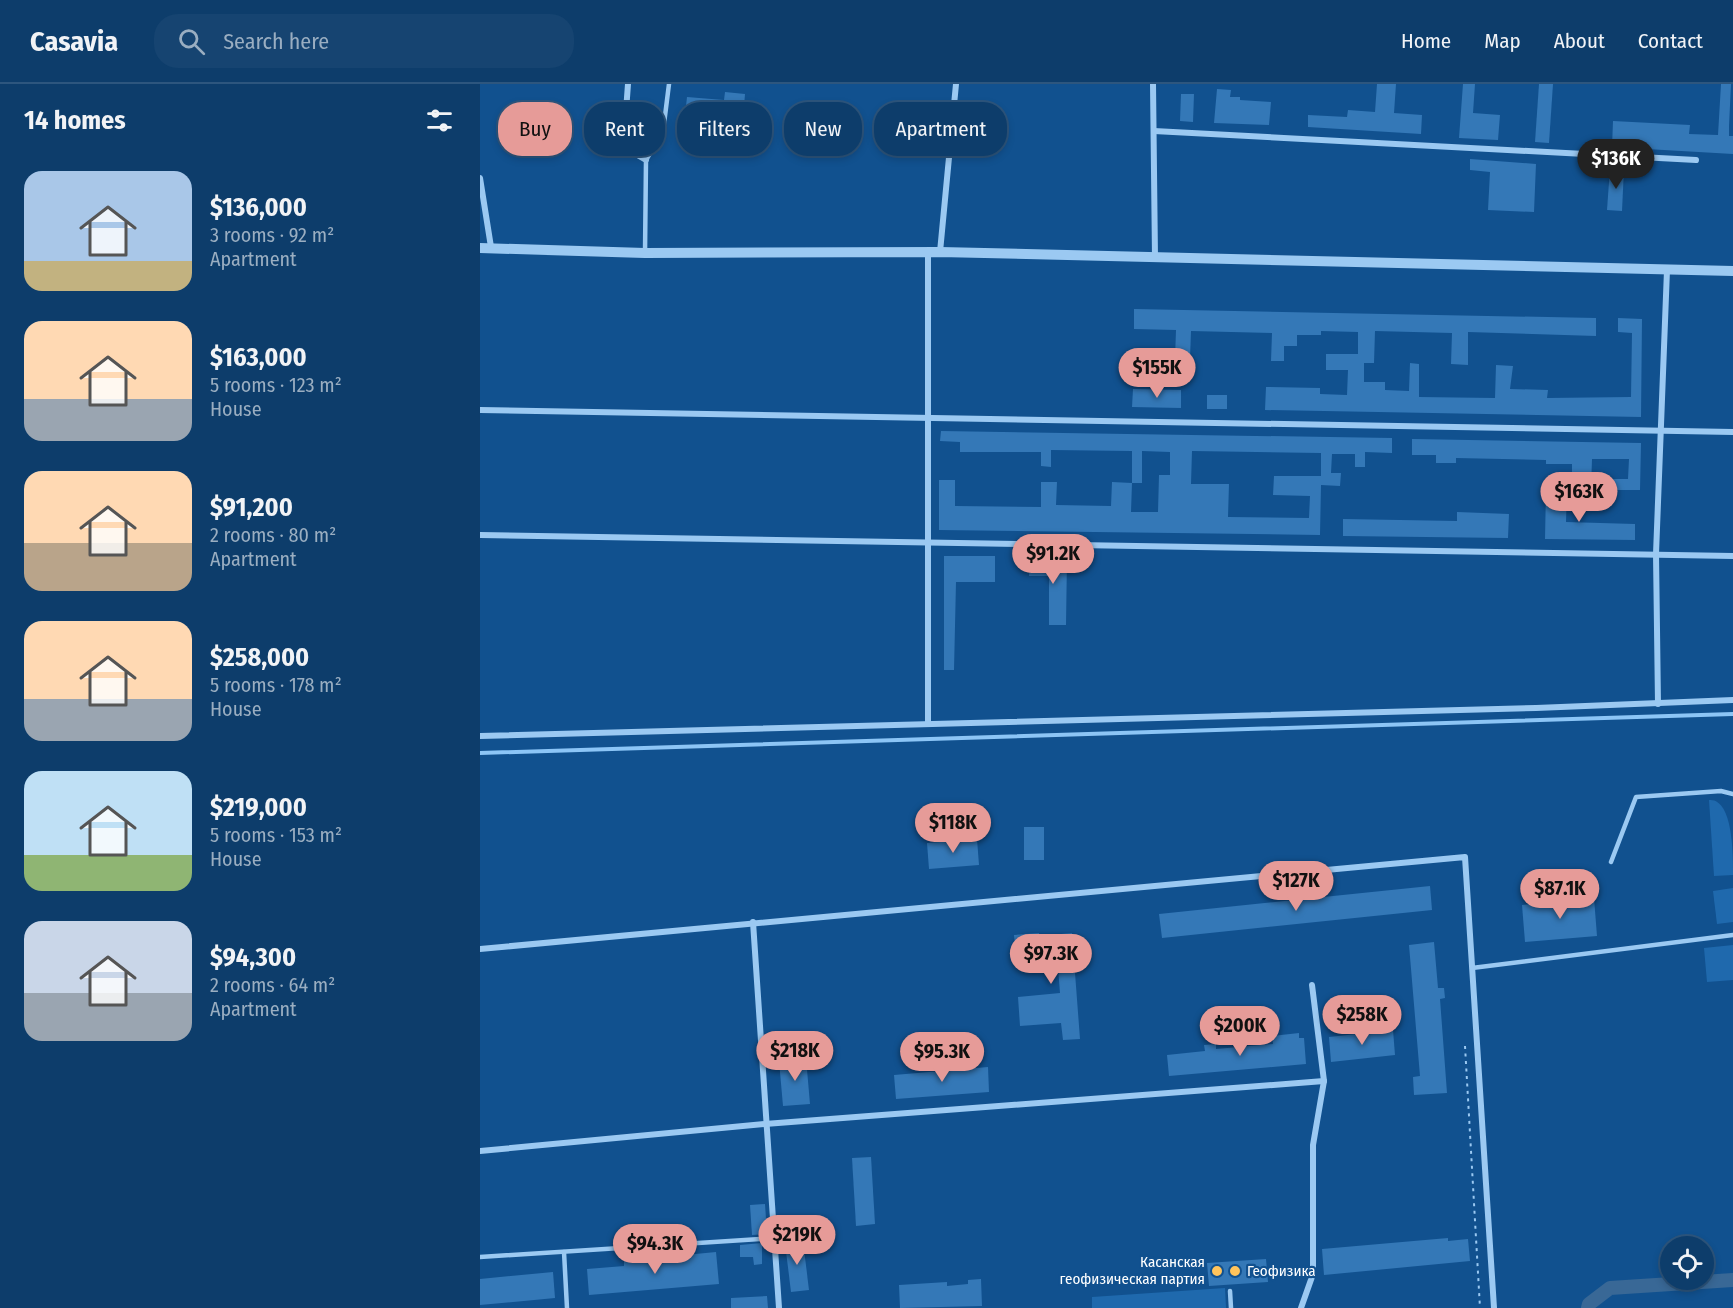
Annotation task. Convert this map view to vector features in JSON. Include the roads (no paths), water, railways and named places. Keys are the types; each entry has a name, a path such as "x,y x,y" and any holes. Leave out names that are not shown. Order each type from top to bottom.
{"street":[{"path":"628,84 625,125 627,149 646,160"},
{"path":"940,252 956,84"},
{"path":"1153,84 1155,258"},
{"path":"1154,132 1696,160"},
{"path":"480,178 486,247 645,253 940,252 1733,271"},
{"path":"928,252 928,724"},
{"path":"1658,704 1656,554 1663,430 1667,270"},
{"path":"480,410 1733,432"},
{"path":"480,535 1733,556"},
{"path":"480,736 1658,704 1733,700"},
{"path":"480,949 1465,857 1494,1308"},
{"path":"753,922 779,1308"},
{"path":"1301,1308 1313,1274 1312,1145 1324,1081 1312,985"},
{"path":"480,1151 765,1124 1324,1081"}],"lane":[{"path":"645,253 646,160 663,132 669,84"},
{"path":"1611,862 1636,797 1721,791 1733,794"},
{"path":"1472,968 1733,935"},
{"path":"480,1257 774,1238"},
{"path":"564,1252 567,1308"},
{"path":"1230,1291 1231,1308"}],"waterway":[{"path":"480,753 1733,714"},
{"path":"1588,1308 1589,1304 1610,1288 1733,1280"}],"place":[{"name":"Касанская геофизическая партия","path":"1217,1271"},
{"name":"Геофизика","path":"1235,1271"}]}
